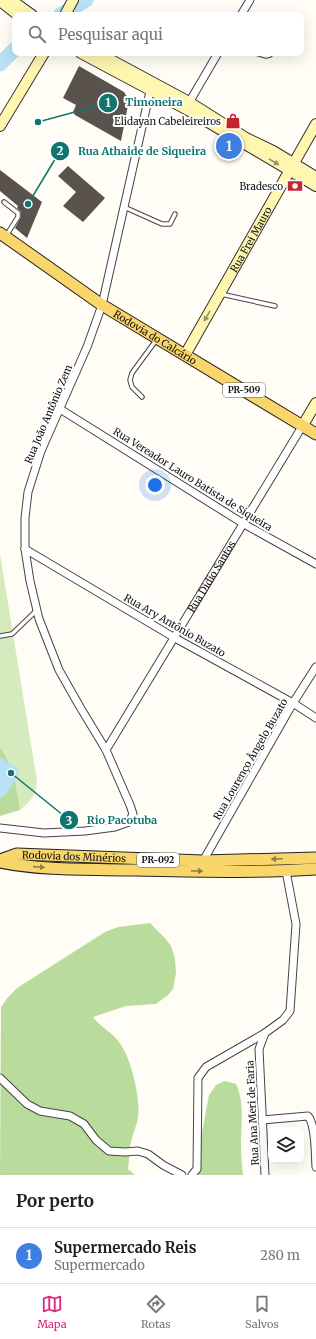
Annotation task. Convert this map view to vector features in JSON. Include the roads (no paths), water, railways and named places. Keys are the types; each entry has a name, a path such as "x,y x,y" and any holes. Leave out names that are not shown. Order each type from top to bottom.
{"main road":[{"path":"11,0 28,12"},
{"path":"67,12 74,0"},
{"path":"0,1 14,12"},
{"path":"0,126 42,56"},
{"path":"88,56 151,86"},
{"path":"103,56 151,86 246,138 273,151 316,186"},
{"name":"Rua Frei Mauro","path":"185,355 316,124"},
{"path":"292,168 316,177"},
{"name":"Rodovia do Calcário","path":"3,235 102,305 316,434"},
{"name":"Rua Didio Santos","path":"303,426 316,403"},
{"name":"Rodovia dos Minérios","path":"0,861 17,854 203,861 316,858"},
{"name":"Rodovia dos Minérios","path":"0,861 14,865 90,869 313,870"}],"street":[{"path":"243,12 250,0"},
{"path":"187,106 216,56"},
{"name":"Rua João Antônio Zem","path":"0,828 44,833 85,831 115,827 129,822 133,814 106,750 59,670 37,610 24,548 28,492 41,451 87,347 102,305 151,86"},
{"name":"Rua Vereador Lauro Batista de Siqueira","path":"60,409 244,524 316,564"},
{"name":"Rua Didio Santos","path":"106,750 303,426"},
{"name":"Rua Ary Antônio Buzato","path":"24,548 175,638 293,702 316,718"},
{"name":"Rua Lourenço Ângelo Buzato","path":"203,861 293,702 316,667"},
{"path":"192,1175 197,1169 198,1078 206,1067 265,1033 283,1020 290,1011 296,924 286,871"},
{"name":"Rua Ana Meri de Faria","path":"265,1033 259,1049 265,1175"},
{"path":"0,1078 27,1104 40,1111 70,1116 84,1124 96,1140 109,1151 138,1151 148,1154 163,1165 182,1175"},
{"path":"262,1120 308,1116 312,1120 315,1139 316,1167"}],"lane":[{"path":"3,235 18,217 18,212 4,202"},
{"path":"124,207 162,224 170,224 175,214"},
{"path":"220,294 274,306"},
{"path":"142,397 132,387 130,380 132,373 158,338"},
{"path":"0,636 12,634 37,610"}],"waterway":[{"path":"65,12 86,0"},
{"path":"0,64 12,52"},
{"path":"0,766 11,773 0,790"}],"place":[{"name":"Elidayan Cabeleireiros","path":"233,121"},
{"name":"Timoneira","path":"38,122"},
{"name":"Supermercado Reis","path":"229,146"},
{"name":"Bradesco","path":"295,186"},
{"name":"Rua Athaide de Siqueira","path":"28,204"},
{"name":"Rio Pacotuba","path":"11,773"}]}
